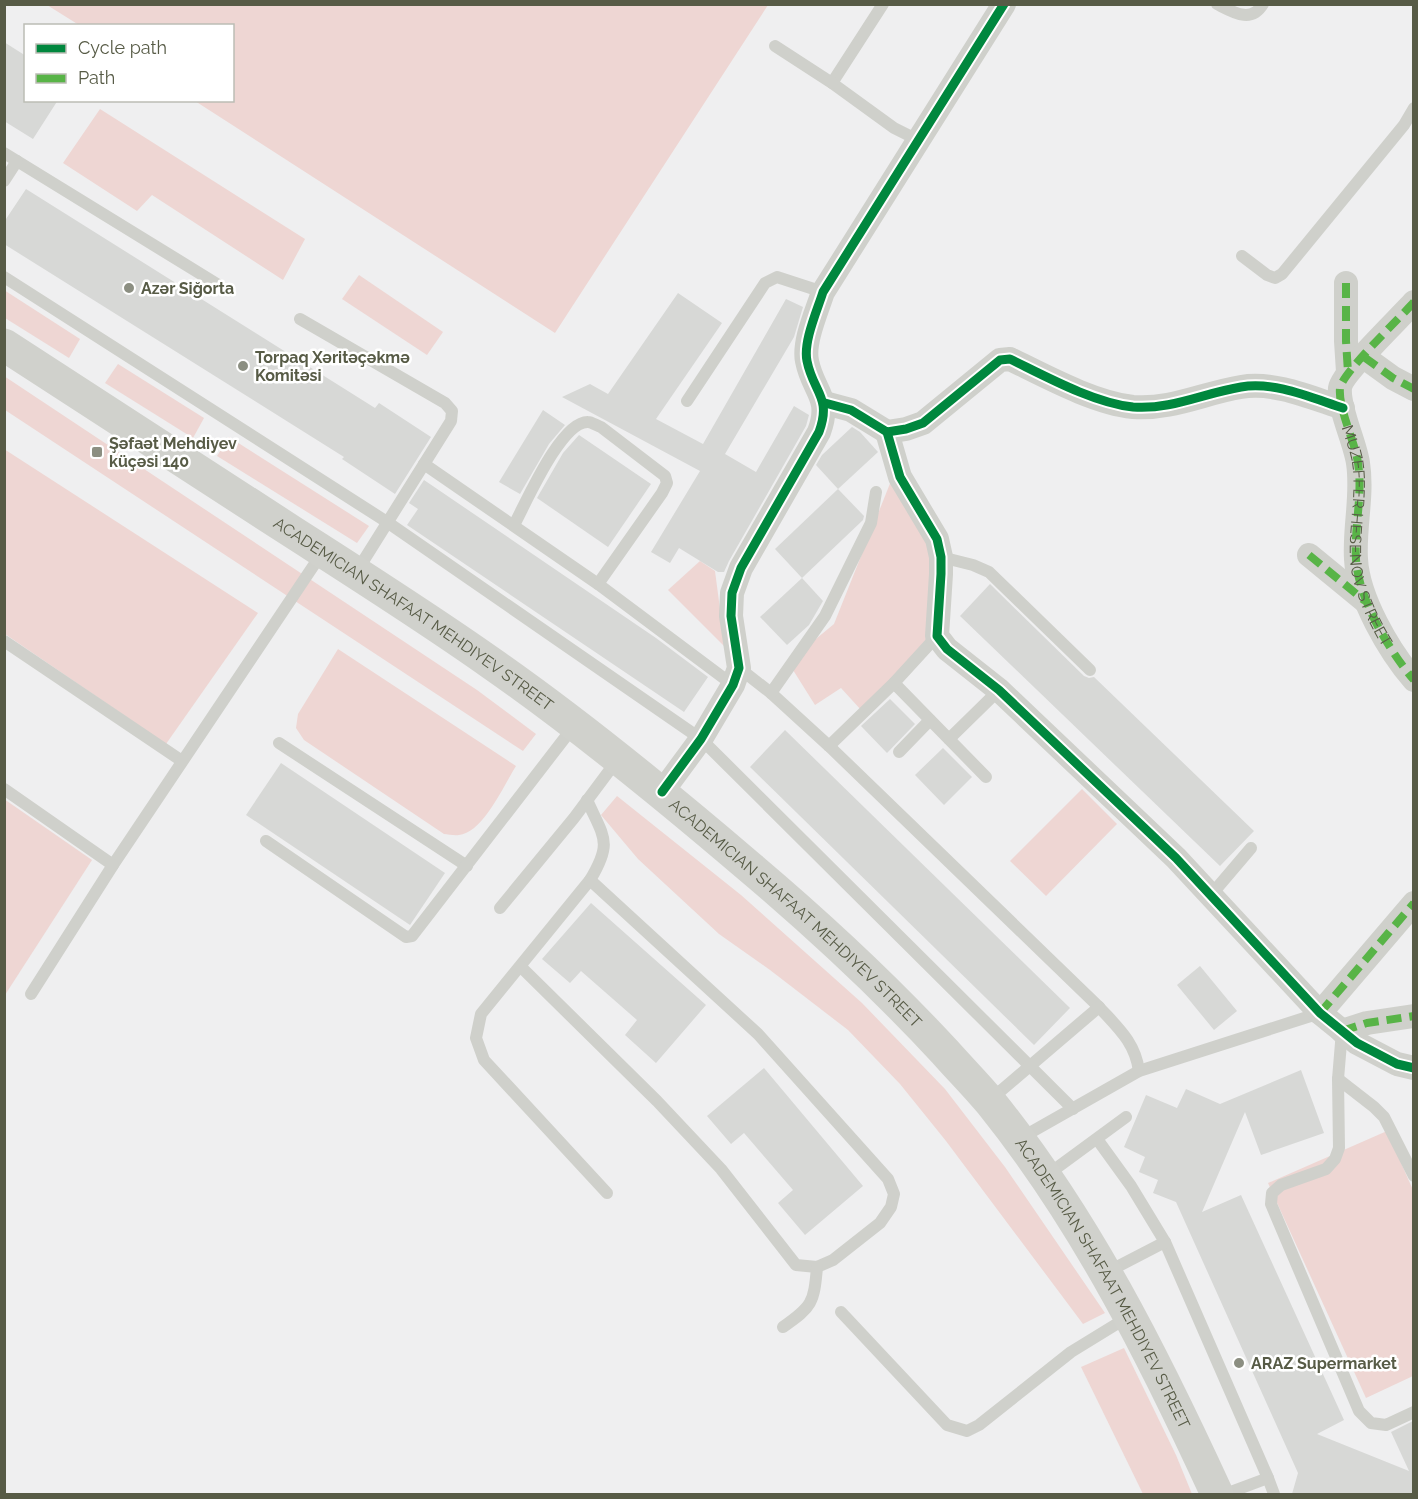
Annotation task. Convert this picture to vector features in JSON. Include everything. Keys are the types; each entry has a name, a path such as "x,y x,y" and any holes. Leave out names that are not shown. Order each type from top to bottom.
{"main road":[{"name":"ACADEMICIAN SHAFAAT MEHDIYEV STREET","path":"4,345 491,663 662,792 817,925 864,969 915,1020 989,1101 1046,1176 1106,1272 1130,1316 1183,1420 1217,1494"}],"street":[{"path":"662,792 701,739 736,676 731,616 732,593 741,568 819,432 825,417 825,403 806,360 808,338 823,292 1004,4"},
{"path":"1346,283 1346,341 1356,364 1413,388"},
{"name":"MUZЕFFЕR HЕSЕNOV STREET","path":"1413,302 1356,364 1340,388 1360,474 1356,561 1365,601 1397,661 1413,680"},
{"path":"825,403 851,410 887,432 906,429 923,423 1000,360 1010,359 1083,393 1131,406 1160,407 1242,387 1265,387 1291,392 1343,408"},
{"path":"887,432 900,477 937,539 941,557 937,636 948,650 999,690 1176,858 1320,1012 1357,1044 1397,1064 1413,1068"},
{"path":"1309,555 1365,601"},
{"path":"1320,1012 1413,903"},
{"path":"1342,1031 1367,1023 1413,1016"}],"lane":[{"path":"832,83 882,4"},
{"path":"1217,4 1244,16 1253,15 1263,4"},
{"path":"775,46 832,83 894,128 918,140"},
{"path":"1242,256 1267,275 1275,278 1282,274 1404,124 1413,108"},
{"path":"4,153 217,284"},
{"path":"4,181 17,161"},
{"path":"4,277 387,522 701,739 1072,1108"},
{"path":"687,401 765,283 777,277 823,292"},
{"path":"300,319 445,404 452,411 451,421 356,573"},
{"path":"514,525 548,459 566,435 578,424 589,422 601,427 665,476 667,483 663,493 598,584"},
{"path":"424,464 736,676 771,693 829,746 1099,1008 1132,1044 1137,1056 1139,1071"},
{"path":"771,693 825,616 871,523 876,492"},
{"path":"31,994 113,865 323,552"},
{"path":"941,557 973,565 989,572 1090,670"},
{"path":"829,746 894,683 937,636"},
{"path":"4,641 182,761"},
{"path":"894,683 986,777"},
{"path":"949,740 999,690"},
{"path":"899,752 930,720"},
{"path":"266,841 406,937 412,936 575,725"},
{"path":"279,743 467,866"},
{"path":"500,908 619,758"},
{"path":"4,789 113,865"},
{"path":"587,800 604,837 605,850 600,862 590,880 481,1014 476,1038 484,1060 607,1193"},
{"path":"1211,895 1251,848"},
{"path":"521,967 657,1101 713,1161 796,1265 817,1267 832,1260 880,1223 891,1207 894,1194 888,1179 758,1034 590,880"},
{"path":"989,1101 1099,1008"},
{"path":"1018,1140 1139,1071 1320,1012"},
{"path":"1342,1031 1338,1079 1339,1148 1335,1159 1326,1169 1281,1185 1272,1193 1271,1204 1359,1411 1371,1423 1386,1425 1413,1412"},
{"path":"1338,1079 1384,1117 1413,1176"},
{"path":"1046,1176 1126,1117"},
{"path":"1097,1139 1131,1186 1165,1242 1274,1494"},
{"path":"1106,1272 1165,1242"},
{"path":"783,1327 804,1312 810,1304 815,1292 817,1267"},
{"path":"841,1312 947,1425 967,1431 979,1425 1071,1352 1130,1316"},
{"path":"1225,1494 1268,1478"}],"shaded area":[{"path":"47,5 768,5 555,333 197,102 234,102 234,24 77,24"},
{"path":"100,109 305,239 283,280 152,195 137,211 63,163"},
{"path":"359,275 443,332 427,355 342,299"},
{"path":"4,290 80,339 69,358 5,318"},
{"path":"118,364 204,418 193,438 105,383"},
{"path":"4,376 477,690 536,734 523,751 5,410"},
{"path":"229,437 369,526 357,543 217,456"},
{"path":"4,449 258,613 166,744 5,634"},
{"path":"895,471 943,546 930,652 862,711 841,688 815,705 788,662 834,624"},
{"path":"700,561 715,571 725,647 668,590"},
{"path":"338,649 516,766 492,807 468,832 459,835 444,834 304,740 296,728 298,714"},
{"path":"1082,789 1117,824 1046,896 1010,861"},
{"path":"617,796 741,895 862,1003 945,1089 1005,1167 1105,1313 1083,1324 946,1141 900,1084 848,1030 719,934 638,859 601,815"},
{"path":"4,799 92,860 5,995 4,995"},
{"path":"1387,1131 1413,1190 1413,1376 1366,1398 1268,1183"},
{"path":"1124,1348 1176,1455 1192,1494 1143,1494 1081,1367"}],"building":[{"path":"4,42 24,55 24,102 57,102 33,139 4,121"},
{"path":"26,189 375,408 379,403 431,437 395,494 342,459 344,457 4,244 4,222"},
{"path":"678,293 722,323 656,419 703,444 786,299 803,307 794,337 725,454 756,472 794,406 809,415 806,426 724,572 718,572 679,548 670,563 651,552 700,471 562,397 590,384 608,394"},
{"path":"543,410 565,425 549,444 520,494 499,482"},
{"path":"852,427 860,432 878,452 838,489 816,465 822,455"},
{"path":"579,435 651,484 608,547 537,498 563,453"},
{"path":"424,480 656,638 708,677 684,712 407,525 418,509 409,503"},
{"path":"838,489 864,516 863,520 802,578 775,549"},
{"path":"802,578 823,601 809,625 787,645 760,617"},
{"path":"990,584 1084,676 1094,677 1254,831 1220,866 960,616"},
{"path":"890,699 915,724 887,753 861,726"},
{"path":"785,730 1070,1008 1034,1045 750,767"},
{"path":"943,748 972,777 944,805 915,775"},
{"path":"281,763 445,873 410,925 246,815"},
{"path":"591,903 706,1005 656,1063 625,1035 637,1020 581,971 570,983 542,959"},
{"path":"1200,966 1237,1011 1214,1030 1177,985"},
{"path":"764,1068 863,1186 805,1235 778,1203 793,1190 744,1133 731,1144 707,1116"},
{"path":"1301,1070 1324,1133 1261,1155 1245,1112 1202,1212 1241,1195 1344,1420 1317,1434 1409,1471 1391,1432 1413,1421 1413,1494 1292,1494 1298,1473 1176,1202 1153,1193 1158,1180 1139,1172 1145,1157 1124,1147 1146,1095 1177,1108 1186,1089 1220,1104"}],"marked path":[{"path":"1346,283 1348,372"},
{"path":"1414,302 1350,370 1340,388 1342,405 1358,463 1356,559 1362,590 1385,639 1414,680"},
{"path":"1364,357 1393,378 1414,389"},
{"path":"1309,555 1365,601"},
{"path":"1320,1013 1414,903"},
{"path":"1342,1031 1367,1023 1414,1016"}],"cycle path":[{"path":"662,792 701,739 733,685 739,668 731,616 732,593 741,568 819,432 822,402 810,372 806,353 811,326 823,292 1004,4"},
{"path":"825,403 851,410 887,432 906,429 923,423 1000,360 1010,359 1086,395 1133,407 1161,406 1241,387 1266,386 1280,388 1343,408"},
{"path":"887,432 900,477 937,539 941,557 937,636 947,649 999,690 1176,858 1320,1013 1357,1043 1397,1064 1414,1068"}],"place":[{"name":"Azər Siğorta","path":"129,288"},
{"name":"Torpaq Xəritəçəkmə Komitəsi","path":"243,366"},
{"name":"Şəfaət Mehdiyev küçəsi 140","path":"97,452"},
{"name":"ARAZ Supermarket","path":"1239,1363"}]}
